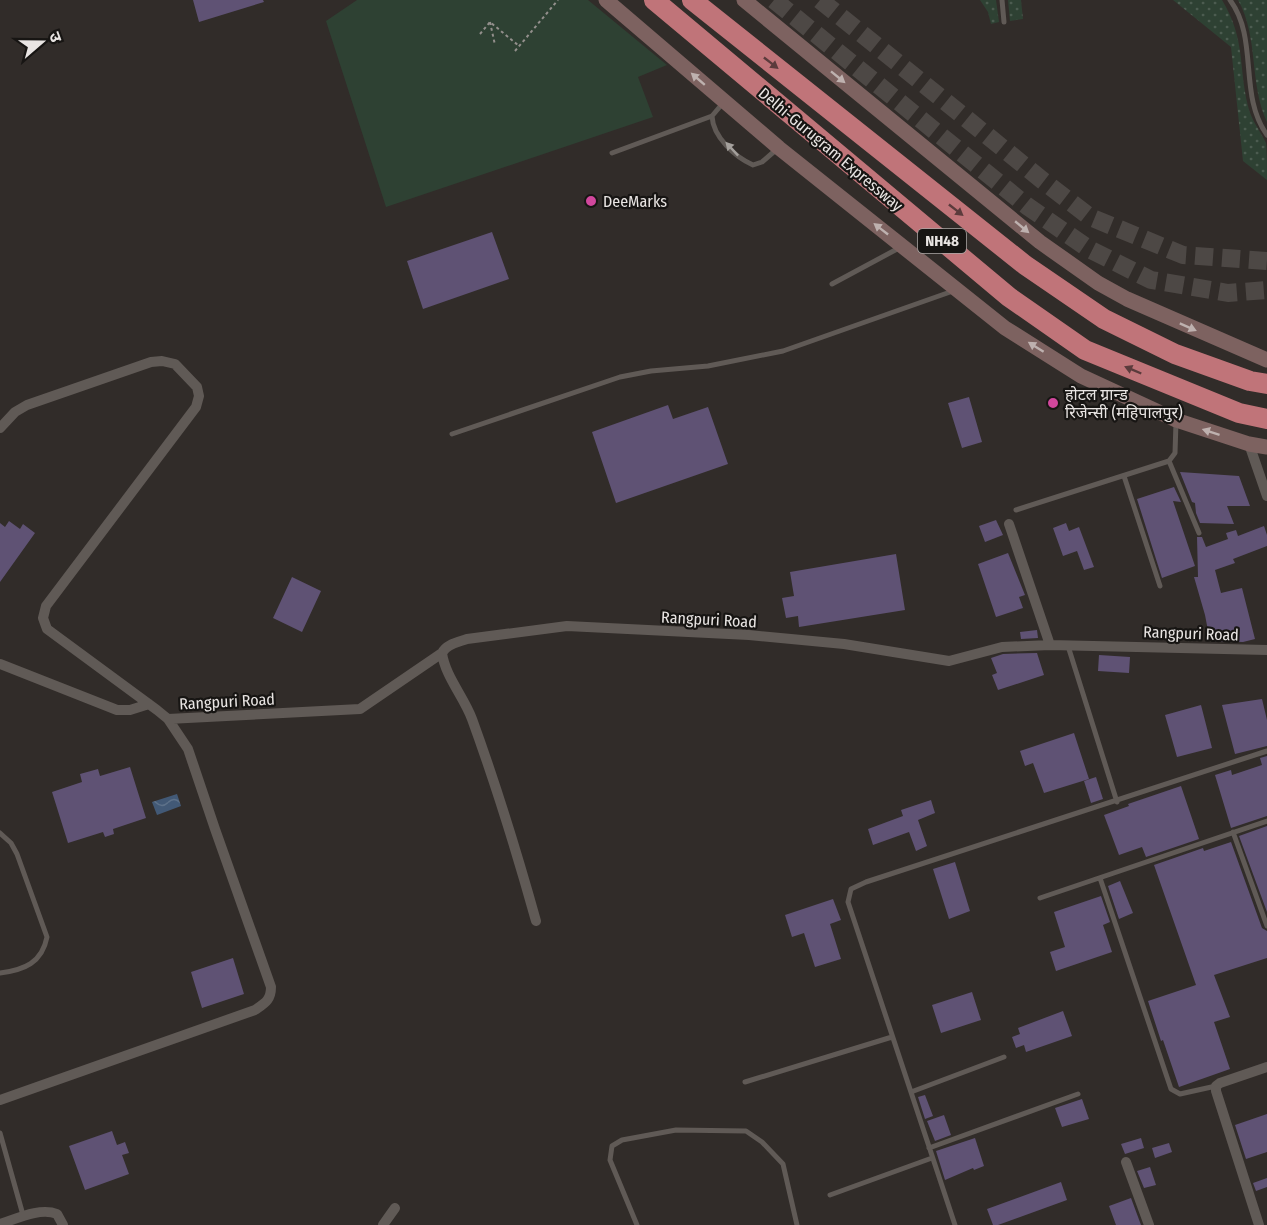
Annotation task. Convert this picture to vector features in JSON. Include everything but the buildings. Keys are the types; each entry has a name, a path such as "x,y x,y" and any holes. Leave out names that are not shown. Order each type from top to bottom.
{"highway":[{"name":"Delhi-Gurugram Expressway","path":"654,0 1009,297 1085,350 1239,413 1267,419"},
{"name":"Delhi-Gurugram Expressway","path":"692,0 1025,265 1104,319 1175,354 1250,381 1267,384"}],"main road":[{"path":"606,0 778,147 1005,328 1081,376 1176,420 1249,444 1267,447"},
{"path":"744,0 1040,242 1088,277 1127,299 1267,360"}],"street":[{"path":"0,428 27,405 151,362 162,361 175,364 197,387 199,396 196,407 44,612 44,624 47,629 168,719 188,748 214,829 272,987 267,1002 255,1010 0,1100"},
{"path":"1249,444 1267,496"},
{"path":"1009,524 1050,645"},
{"name":"Rangpuri Road","path":"168,719 360,709 444,649 467,639 567,626 844,644 949,661 997,647 1050,645 1267,650"},
{"path":"441,653 445,667 472,720 515,849 536,921"},
{"path":"0,664 117,710 130,710 150,704"},
{"path":"1259,1225 1216,1086 1267,1067"},
{"path":"1126,1162 1149,1225"},
{"path":"383,1225 395,1208"},
{"path":"0,1224 23,1216 53,1212 60,1217 63,1225"}],"lane":[{"path":"1002,0 1004,22"},
{"path":"1230,0 1240,18 1244,35 1252,100 1258,119 1267,135"},
{"path":"612,153 712,116 725,102"},
{"path":"712,116 712,124 719,136 745,162 753,165 762,162 778,147"},
{"path":"832,284 903,246"},
{"path":"452,434 620,377 651,371 700,368 777,353 957,289"},
{"path":"1016,510 1169,460 1175,453 1176,420"},
{"path":"1169,460 1199,533"},
{"path":"1124,476 1160,586"},
{"path":"1068,646 1117,802"},
{"path":"955,1225 849,902 851,889 866,882 1117,802 1234,760 1267,751"},
{"path":"1040,898 1267,821"},
{"path":"1233,832 1267,926"},
{"path":"0,833 12,843 17,854 47,937 44,950 37,959 14,971 0,973"},
{"path":"1100,878 1172,1089 1180,1094 1216,1086"},
{"path":"745,1082 892,1037"},
{"path":"910,1092 1004,1057"},
{"path":"929,1148 1078,1094"},
{"path":"637,1225 610,1160 612,1146 622,1140 676,1130 709,1129 746,1131 777,1156 786,1174 797,1225"},
{"path":"0,1133 23,1216"},
{"path":"830,1195 932,1158"}],"path":[{"path":"514,51 558,0"},
{"path":"490,22 519,46"},
{"path":"480,34 490,22"},
{"path":"490,22 495,45"}],"green space":[{"path":"357,0 588,0 667,65 638,77 653,117 386,207 326,21"},
{"path":"980,0 996,0 999,22 991,24 988,12"},
{"path":"1008,0 1021,0 1023,19 1010,21"},
{"path":"1173,0 1222,0 1230,14 1238,40 1249,111 1266,143 1267,180 1243,161 1231,47"},
{"path":"1238,0 1267,0 1267,122 1258,92 1249,29"}],"water":[{"path":"177,794 181,806 157,815 152,802"}],"tunnel":[{"path":"774,0 1027,206 1089,249 1151,280 1228,293 1267,290"},
{"path":"820,0 1090,217 1183,255 1267,261"}],"place":[{"name":"DeeMarks","path":"591,201"},
{"name":"होटल ग्रान्ड रिजेन्सी (महिपालपुर)","path":"1053,403"}]}
